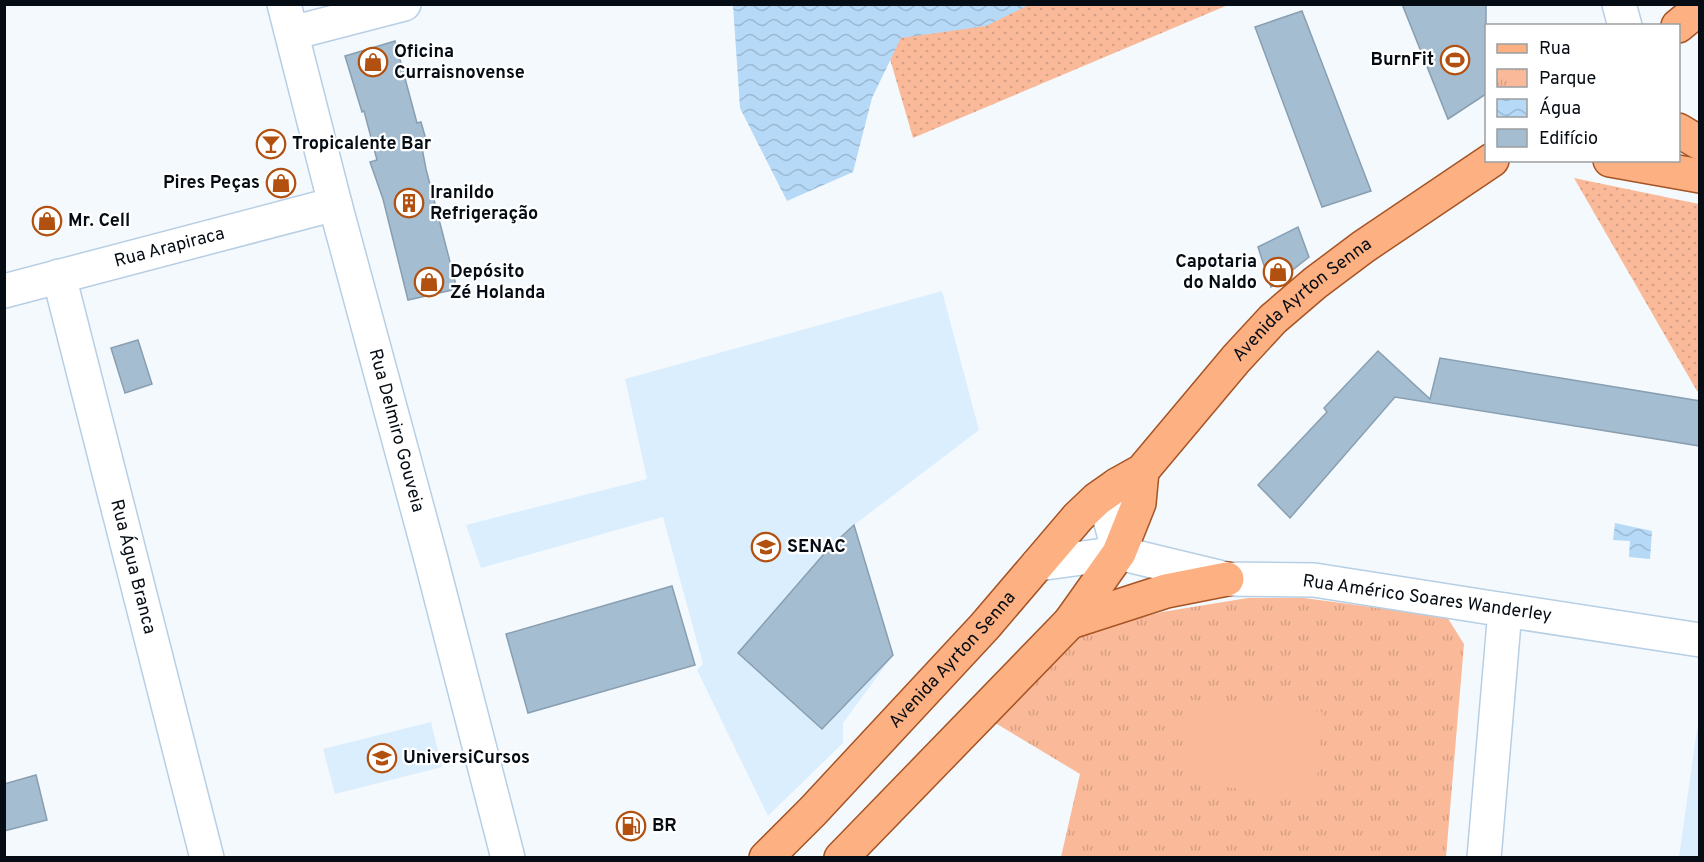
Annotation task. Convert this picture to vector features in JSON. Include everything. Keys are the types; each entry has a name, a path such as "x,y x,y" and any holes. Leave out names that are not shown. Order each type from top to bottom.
{"main road":[{"path":"1680,24 1700,8"},
{"path":"1680,131 1700,143"},
{"name":"Avenida Ayrton Senna","path":"766,858 813,811 985,626 1090,505 1130,478 1281,312 1363,247 1489,162"},
{"path":"1621,162 1700,176"},
{"path":"841,858 1070,622 1119,553 1139,503 1130,478"},
{"path":"1070,622 1166,591 1227,579"}],"street":[{"path":"288,19 404,4"},
{"path":"1618,4 1624,24"},
{"name":"Rua Delmiro Gouveia","path":"288,19 508,858"},
{"name":"Rua Arapiraca","path":"4,291 335,204"},
{"name":"Rua Água Branca","path":"59,276 207,858"},
{"name":"Rua Américo Soares Wanderley","path":"1038,564 1119,553 1227,579 1314,580 1700,640"},
{"path":"1484,858 1505,610"}],"shaded area":[{"name":"SENAC","path":"942,291 979,430 854,525 893,655 843,723 843,743 768,816 697,670 703,664 663,517 481,568 466,525 647,479 625,379"},
{"name":"UniversiCursos","path":"431,722 442,767 335,794 323,749"},
{"path":"1697,729 1700,729 1699,857 1679,857"}],"green space":[{"path":"874,4 1228,5 913,138"},
{"path":"1574,178 1699,204 1699,392 1697,391"},
{"path":"1248,598 1304,598 1447,617 1464,644 1446,857 1061,857 1080,774 992,721 1081,633 1162,612"},
{"path":"1190,700 1322,712 1316,795 1184,784"}],"water":[{"path":"733,4 1029,5 986,26 901,38 872,98 853,172 787,201 740,108"},
{"path":"1615,523 1652,531 1650,559 1629,557 1630,541 1613,540"}],"building":[{"name":"BurnFit","path":"1402,4 1486,4 1485,95 1448,119"},
{"path":"1302,11 1371,191 1322,207 1255,27"},
{"path":"395,41 417,123 421,122 428,147 422,148 426,169 457,289 408,300 383,199 370,162 377,160 364,111 362,112 345,56"},
{"name":"Capotaria do Naldo","path":"1298,227 1309,257 1271,287 1258,247"},
{"path":"138,340 152,384 125,393 111,348"},
{"path":"1378,351 1430,399 1440,358 1700,401 1700,446 1395,397 1290,518 1258,485 1327,412 1324,408"},
{"path":"854,525 893,655 822,729 738,653 830,547"},
{"path":"672,586 695,665 528,713 506,634"},
{"path":"36,775 47,820 4,831 4,784"}],"place":[{"name":"BurnFit","path":"1455,60"},
{"name":"Oficina Curraisnovense","path":"373,62"},
{"name":"Tropicalente Bar","path":"271,144"},
{"name":"Pires Peças","path":"281,183"},
{"name":"Iranildo Refrigeração","path":"409,203"},
{"name":"Mr. Cell","path":"47,221"},
{"name":"Capotaria do Naldo","path":"1278,272"},
{"name":"Depósito Zé Holanda","path":"429,282"},
{"name":"SENAC","path":"766,547"},
{"name":"UniversiCursos","path":"382,758"},
{"name":"BR","path":"631,826"}]}
